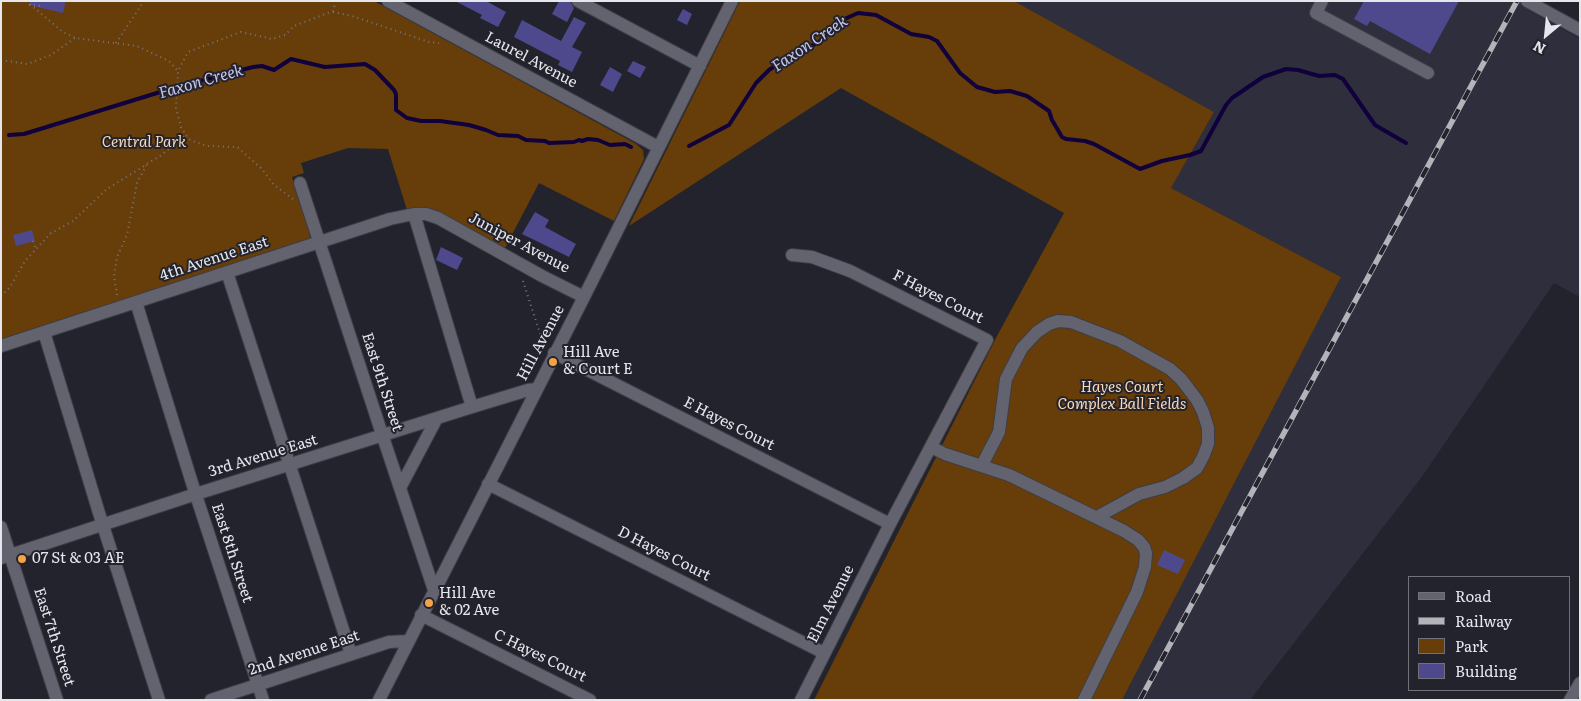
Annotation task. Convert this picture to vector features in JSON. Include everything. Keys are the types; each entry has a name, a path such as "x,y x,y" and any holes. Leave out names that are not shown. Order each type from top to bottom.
{"street":[{"name":"Laurel Avenue","path":"388,1 658,147"},
{"path":"578,1 700,66"},
{"name":"Hill Avenue","path":"383,698 407,641 584,297 732,1"},
{"path":"1322,1 1316,13 1428,73"},
{"path":"1527,1 1580,30"},
{"name":"East 9th Street","path":"300,183 434,590"},
{"path":"414,214 472,407"},
{"name":"4th Avenue East","path":"1,346 390,219 414,214 426,214 438,218"},
{"name":"Juniper Avenue","path":"438,218 584,297"},
{"name":"F Hayes Court","path":"792,255 812,257 850,271 987,340 890,524"},
{"path":"227,272 351,654"},
{"name":"East 8th Street","path":"136,302 263,700"},
{"path":"982,465 999,432 1006,379 1022,348 1037,332 1049,324 1058,321 1071,322 1120,341 1170,368 1181,379 1197,400 1203,412 1208,428 1208,444 1197,468 1183,478 1165,487 1139,494 1097,517"},
{"path":"44,332 159,700"},
{"name":"E Hayes Court","path":"554,353 890,524"},
{"name":"3rd Avenue East","path":"6,557 196,494 472,407 536,389"},
{"path":"400,488 437,418"},
{"path":"931,447 945,454 1009,475 1097,517 1138,540 1146,553 1145,567 1137,592 1084,700"},
{"name":"D Hayes Court","path":"488,484 824,653"},
{"name":"Elm Avenue","path":"801,700 890,524"},
{"name":"East 7th Street","path":"1,527 6,557 57,700"},
{"name":"C Hayes Court","path":"421,616 590,700"},
{"name":"2nd Avenue East","path":"211,700 389,642 407,641"},
{"path":"1570,700 1580,683"}],"path":[{"path":"26,1 63,32 75,38 137,46 169,61 178,71"},
{"path":"116,43 144,1"},
{"path":"332,11 336,1"},
{"path":"29,4 44,6"},
{"path":"307,204 289,197 274,185 260,168 237,148 206,146 190,140 186,136 181,127 176,108 178,71 188,52 241,32 272,39 285,35 294,26 332,11 429,42 442,44 449,34"},
{"path":"1,60 27,64 51,55 75,38"},
{"path":"1,296 10,287 25,261 52,234 73,221 107,189 160,156 186,136"},
{"path":"119,307 114,276 117,257 128,235 137,183 146,164"},
{"path":"34,241 36,250"},
{"path":"517,262 543,343"}],"shaded area":[{"path":"1014,1 1530,1 1526,9 1580,39 1580,297 1554,283 1421,478 1250,700 1122,700 1341,277 1171,188 1214,112"}],"green space":[{"name":"Central Park","path":"1,1 374,1 636,144 643,150 644,159 614,221 539,183 504,250 407,210 388,149 348,148 301,163 304,173 292,177 308,228 309,240 1,339"},
{"name":"Hayes Court Complex Ball Fields","path":"740,1 1014,1 1214,112 1171,188 1341,277 1122,700 814,700 997,336 1064,213 841,88 629,226"}],"building":[{"path":"30,1 66,1 63,13 29,5"},
{"path":"455,1 486,1 506,12 498,27 480,18 482,15"},
{"path":"559,1 570,1 574,8 567,22 552,14"},
{"path":"1364,1 1459,1 1430,54 1370,21 1367,26 1354,19"},
{"path":"683,9 692,14 687,25 677,20"},
{"path":"574,17 586,23 572,47 582,52 572,72 558,65 560,61 514,37 522,20 561,41"},
{"path":"633,61 646,67 640,78 627,71"},
{"path":"610,67 622,74 613,92 600,85"},
{"path":"535,212 549,220 545,227 576,244 569,257 522,234"},
{"path":"32,230 35,241 16,246 13,235"},
{"path":"441,247 463,258 457,270 436,260"},
{"path":"1164,550 1185,560 1178,574 1157,565"}],"waterway":[{"name":"Faxon Creek","path":"689,146 729,125 756,83 769,70 819,42 838,22 858,13 876,15 911,34 929,37 937,41 960,73 977,87 995,92 1010,91 1027,96 1049,111 1062,137 1094,144 1140,169 1201,151 1226,105 1232,98 1263,77 1286,69 1298,70 1319,76 1335,75 1343,79 1375,125 1406,143"},
{"name":"Faxon Creek","path":"9,135 24,134 170,89 253,67 262,66 274,70 291,59 325,67 365,64 375,70 394,90 396,94 396,110 407,118 469,125 498,135 518,136 526,140 549,143 574,142 588,139 598,140 610,145 625,144 631,147"}],"railway":[{"path":"1140,700 1517,1"}],"place":[{"name":"Hill Ave & Court E","path":"553,362"},
{"name":"07 St & 03 AE","path":"22,559"},
{"name":"Hill Ave & 02 Ave","path":"429,603"}]}
